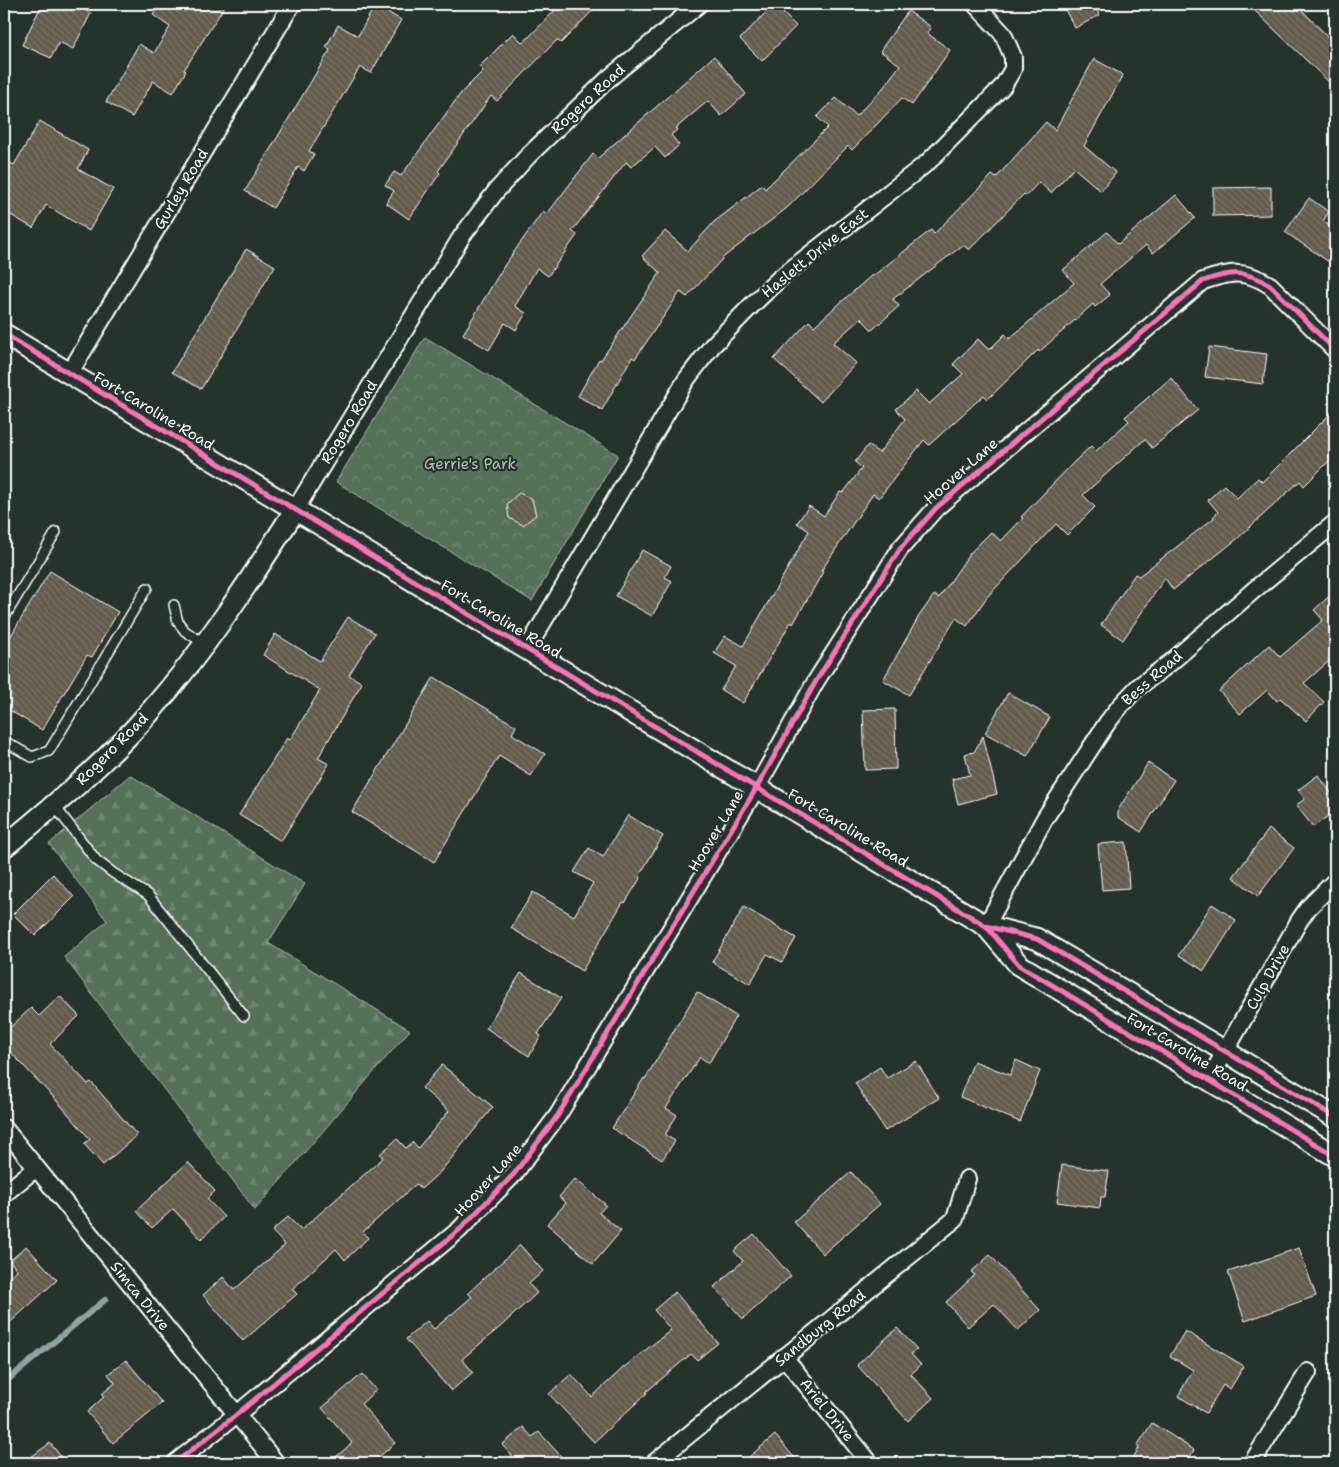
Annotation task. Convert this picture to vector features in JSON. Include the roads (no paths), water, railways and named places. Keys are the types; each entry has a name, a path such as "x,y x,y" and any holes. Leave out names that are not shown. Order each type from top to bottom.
{"street":[{"name":"Gurley Road","path":"69,374 292,4"},
{"name":"Rogero Road","path":"4,847 110,754 148,715 184,672 227,614 295,510 462,236 497,190 528,156 608,78 699,4"},
{"name":"Haslett Drive East","path":"527,649 686,380 712,346 780,278 928,162 1003,86 1013,69 1013,57 1003,34 975,4"},
{"name":"Hoover Lane","path":"175,1463 236,1415 459,1230 514,1174 558,1115 757,788 816,681 900,549 922,522 944,501 1203,281 1223,274 1236,273 1259,278 1270,285 1335,350"},
{"name":"Fort Caroline Road","path":"4,334 986,926 1037,939 1335,1117"},
{"name":"Bess Road","path":"986,926 1045,818 1106,723 1121,705 1138,687 1170,663 1335,523"},
{"name":"Culp Drive","path":"1209,1080 1299,921 1308,908 1335,881"},
{"name":"Fort Caroline Road","path":"986,926 1019,965 1335,1156"},
{"name":"Simca Drive","path":"4,1128 276,1463"},
{"path":"4,1194 36,1168"},
{"name":"Sandburg Road","path":"654,1463 955,1219 967,1179"},
{"name":"Ariel Drive","path":"784,1357 870,1463"},
{"path":"1252,1463 1308,1372"}],"lane":[{"path":"4,618 56,532"},
{"path":"4,740 32,757 49,751 147,588"},
{"path":"174,605 178,622 185,631 205,644"},
{"path":"54,805 96,860 112,873 148,895 244,1016"}],"waterway":[{"path":"4,1383 106,1299"}],"park label":[{"name":"Gerrie's Park","path":"470,464"}]}
